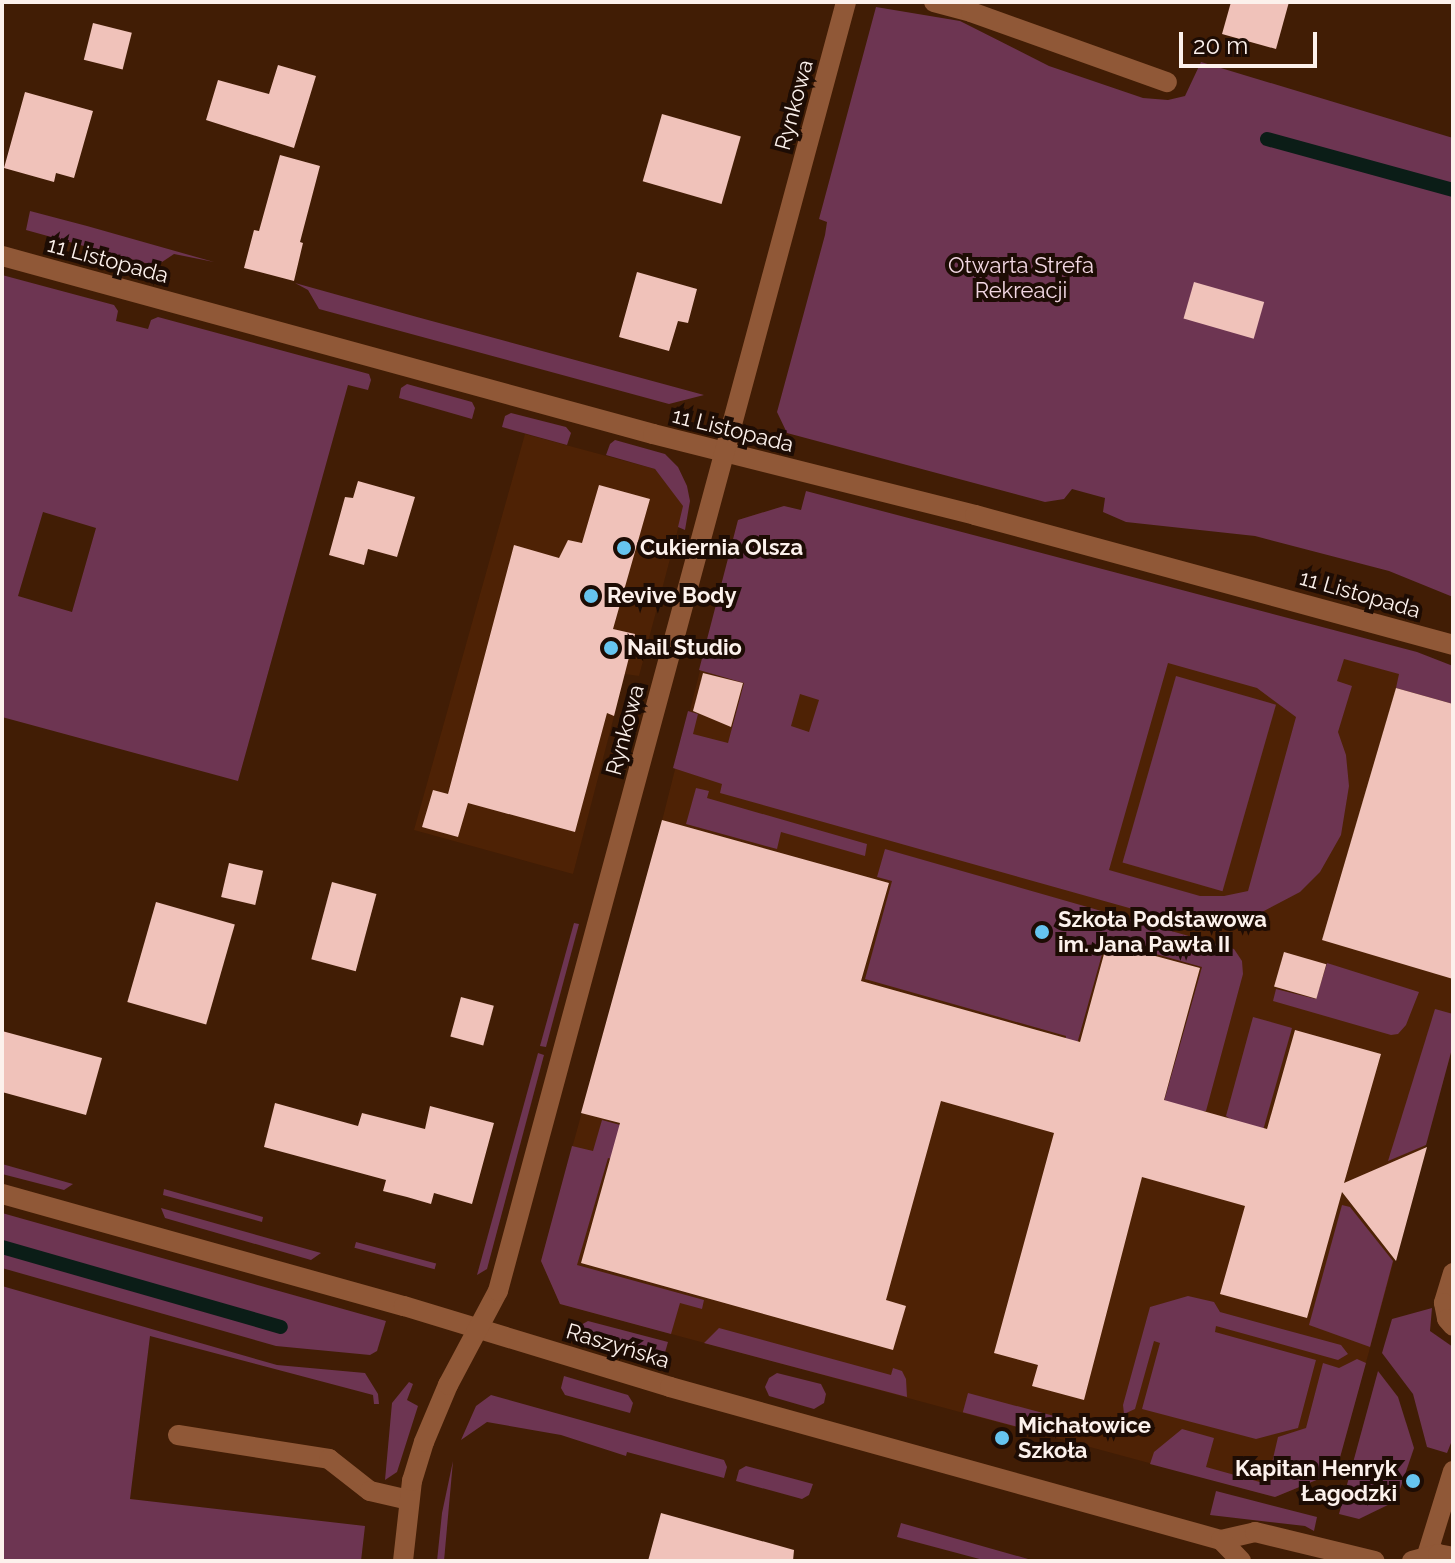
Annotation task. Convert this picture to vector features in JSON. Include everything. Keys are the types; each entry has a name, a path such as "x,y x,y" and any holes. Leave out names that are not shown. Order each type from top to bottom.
{"street":[{"name":"Rynkowa","path":"403,1561 415,1471 432,1423 498,1291 846,2"},
{"path":"934,2 971,12 1167,82"},
{"name":"11 Listopada","path":"2,256 724,453 975,515 1453,645"},
{"name":"Raszyńska","path":"2,1194 478,1328 670,1387 1221,1540 1255,1532 1375,1561"},
{"path":"1453,1273 1444,1303 1447,1319 1453,1326"},
{"path":"178,1435 329,1459 370,1491 409,1500"},
{"path":"1453,1471 1419,1558 1453,1557"},
{"path":"1221,1540 1241,1561"}],"shaded area":[{"path":"525,434 655,469 684,506 639,676 625,674 573,874 414,830"},
{"name":"Szkoła Podstawowa im. Jana Pawła II","path":"784,506 1453,688 1453,1045 1336,1472 1275,1497 560,1304 541,1261 663,817 738,520"}],"green space":[{"name":"Otwarta Strefa Rekreacji","path":"876,7 960,21 1049,66 1143,98 1168,100 1185,96 1201,62 1453,138 1453,597 1389,571 1255,536 1126,522 1103,512 1105,498 1072,489 1064,499 1045,502 787,433 777,412 825,235 827,222 819,219"},
{"path":"30,211 214,262 174,254 156,266 26,230"},
{"path":"2,275 114,305 118,311 116,321 148,329 151,320 158,317 369,374 368,390 348,385 238,781 2,717","holes":["43,512 96,528 72,612 18,596"]},
{"path":"295,283 704,395 669,404 319,309 308,290"},
{"path":"407,384 472,402 475,408 472,419 399,398 401,388"},
{"path":"511,413 566,427 571,433 567,445 502,427 505,416"},
{"path":"615,440 665,454 678,467 690,501 685,530 678,527 683,506 655,469 606,455"},
{"path":"806,491 1417,652 1453,666 1453,704 1396,688 1399,674 1344,659 1337,681 1352,686 1338,732 1346,755 1349,786 1341,835 1320,872 1300,892 1243,922 1214,925 1172,920 720,793 722,784 673,768 688,711 698,714 693,734 728,743 744,683 699,670 738,520 784,506 801,510","holes":["1168,663 1257,688 1296,717 1248,891 1224,896 1200,896 1109,870","800,694 819,700 809,732 791,726"]},
{"path":"1176,676 1276,705 1222,891 1123,862"},
{"path":"696,788 709,791 707,798 867,844 865,856 781,832 777,849 686,824"},
{"path":"885,849 1234,949 1242,961 1243,974 1206,1111 1161,1112 1202,967 1106,940 1077,1044 1065,1041 1066,1036 865,979 892,881 877,877"},
{"path":"574,923 579,924 546,1047 540,1046"},
{"path":"1327,963 1419,992 1406,1025 1398,1034 1391,1035 1273,1001 1276,989 1316,999"},
{"path":"1435,1009 1453,1014 1453,1045 1426,1145 1388,1161"},
{"path":"1253,1017 1292,1028 1260,1141 1226,1116"},
{"path":"538,1053 544,1055 487,1269 477,1275"},
{"path":"602,1120 664,1137 655,1171 608,1158 577,1265 704,1300 702,1309 680,1303 671,1334 560,1304 541,1261 572,1146 593,1151"},
{"path":"2,1164 73,1184 64,1190 2,1174"},
{"path":"164,1189 263,1217 262,1222 163,1195"},
{"path":"1342,1205 1350,1207 1393,1261 1370,1347 1309,1325"},
{"path":"161,1208 321,1253 311,1260 165,1218"},
{"path":"2,1213 386,1321 377,1351 370,1355 276,1346 2,1268"},
{"path":"356,1242 436,1263 435,1269 354,1248"},
{"path":"2,1286 277,1365 365,1373 378,1394 379,1404 374,1404 373,1395 150,1336 130,1499 365,1526 361,1561 2,1561"},
{"path":"1188,1296 1214,1302 1220,1312 1341,1345 1348,1354 1338,1360 1216,1326 1215,1332 1316,1360 1298,1428 1256,1439 1142,1409 1160,1343 1154,1341 1135,1409 1124,1414 1123,1405 1150,1307"},
{"path":"1432,1308 1430,1331 1453,1347 1453,1438 1447,1453 1427,1447 1413,1394 1382,1353 1392,1319"},
{"path":"588,1321 668,1342 664,1356 653,1363 575,1339 579,1326"},
{"path":"719,1328 891,1375 893,1368 902,1371 906,1379 907,1397 704,1343"},
{"path":"1357,1359 1366,1363 1336,1472 1275,1497 1150,1464 1154,1452 1182,1429 1214,1438 1206,1467 1267,1484 1278,1437 1306,1428 1323,1363 1339,1368"},
{"path":"1378,1371 1398,1397 1414,1448 1396,1501 1359,1519 1339,1514"},
{"path":"777,1373 821,1384 826,1394 824,1403 814,1409 769,1396 765,1387 769,1378"},
{"path":"564,1376 628,1395 633,1403 630,1413 565,1395 561,1388"},
{"path":"409,1382 413,1384 407,1400 418,1406 397,1472 385,1480 392,1403"},
{"path":"968,1393 1061,1418 1056,1437 963,1412"},
{"path":"491,1395 724,1460 727,1467 724,1478 627,1452 626,1456 561,1435 487,1422 461,1440 476,1406"},
{"path":"453,1461 444,1561 437,1561 442,1513"},
{"path":"746,1466 813,1484 809,1495 802,1499 736,1481 739,1470"},
{"path":"1216,1491 1317,1517 1314,1531 1305,1526 1210,1515"},
{"path":"901,1523 1035,1561 987,1561 897,1537"}],"building":[{"path":"1231,2 1289,2 1276,49 1222,34"},
{"path":"93,23 132,33 123,70 84,60"},
{"path":"278,65 316,76 294,148 206,120 218,80 269,94"},
{"path":"25,92 93,111 74,178 56,173 54,182 4,168"},
{"path":"662,114 741,137 722,204 643,181"},
{"path":"280,155 320,166 300,242 303,243 294,281 244,268 254,230 259,231"},
{"path":"637,272 697,289 688,323 678,321 669,351 619,337"},
{"path":"1194,282 1264,302 1254,339 1184,319"},
{"path":"358,481 415,497 397,557 368,549 364,565 329,555 345,497 353,498"},
{"path":"599,485 650,499 613,629 635,634 614,716 607,713 575,832 468,803 458,837 422,827 433,790 448,794 514,545 559,558 568,540 582,543"},
{"path":"703,673 743,683 731,727 693,711"},
{"path":"1396,688 1453,704 1453,979 1322,940"},
{"path":"662,820 889,883 861,981 1080,1042 1107,943 1200,968 1164,1100 1267,1129 1295,1030 1381,1054 1344,1183 1427,1147 1396,1261 1342,1192 1307,1318 1220,1294 1245,1206 1142,1177 1084,1400 1032,1386 1038,1365 994,1353 1054,1133 941,1101 886,1300 906,1306 893,1350 581,1263 620,1123 581,1113"},
{"path":"229,863 263,871 255,905 221,897"},
{"path":"332,882 376,894 356,971 311,959"},
{"path":"156,902 235,925 206,1025 127,1002"},
{"path":"1284,952 1326,964 1316,999 1274,987"},
{"path":"461,997 494,1006 483,1045 450,1037"},
{"path":"2,1031 102,1058 86,1115 2,1092"},
{"path":"275,1103 358,1126 362,1113 425,1129 430,1106 494,1123 472,1204 434,1193 431,1204 383,1191 386,1180 264,1147"},
{"path":"661,1513 794,1550 793,1561 648,1561"}],"waterway":[{"path":"1267,139 1453,190"},
{"path":"2,1247 281,1327"}],"place":[{"name":"Cukiernia Olsza","path":"624,548"},
{"name":"Revive Body","path":"591,596"},
{"name":"Nail Studio","path":"611,648"},
{"name":"Szkoła Podstawowa im. Jana Pawła II","path":"1042,932"},
{"name":"Michałowice Szkoła","path":"1002,1438"},
{"name":"Kapitan Henryk Łagodzki","path":"1413,1481"}]}
